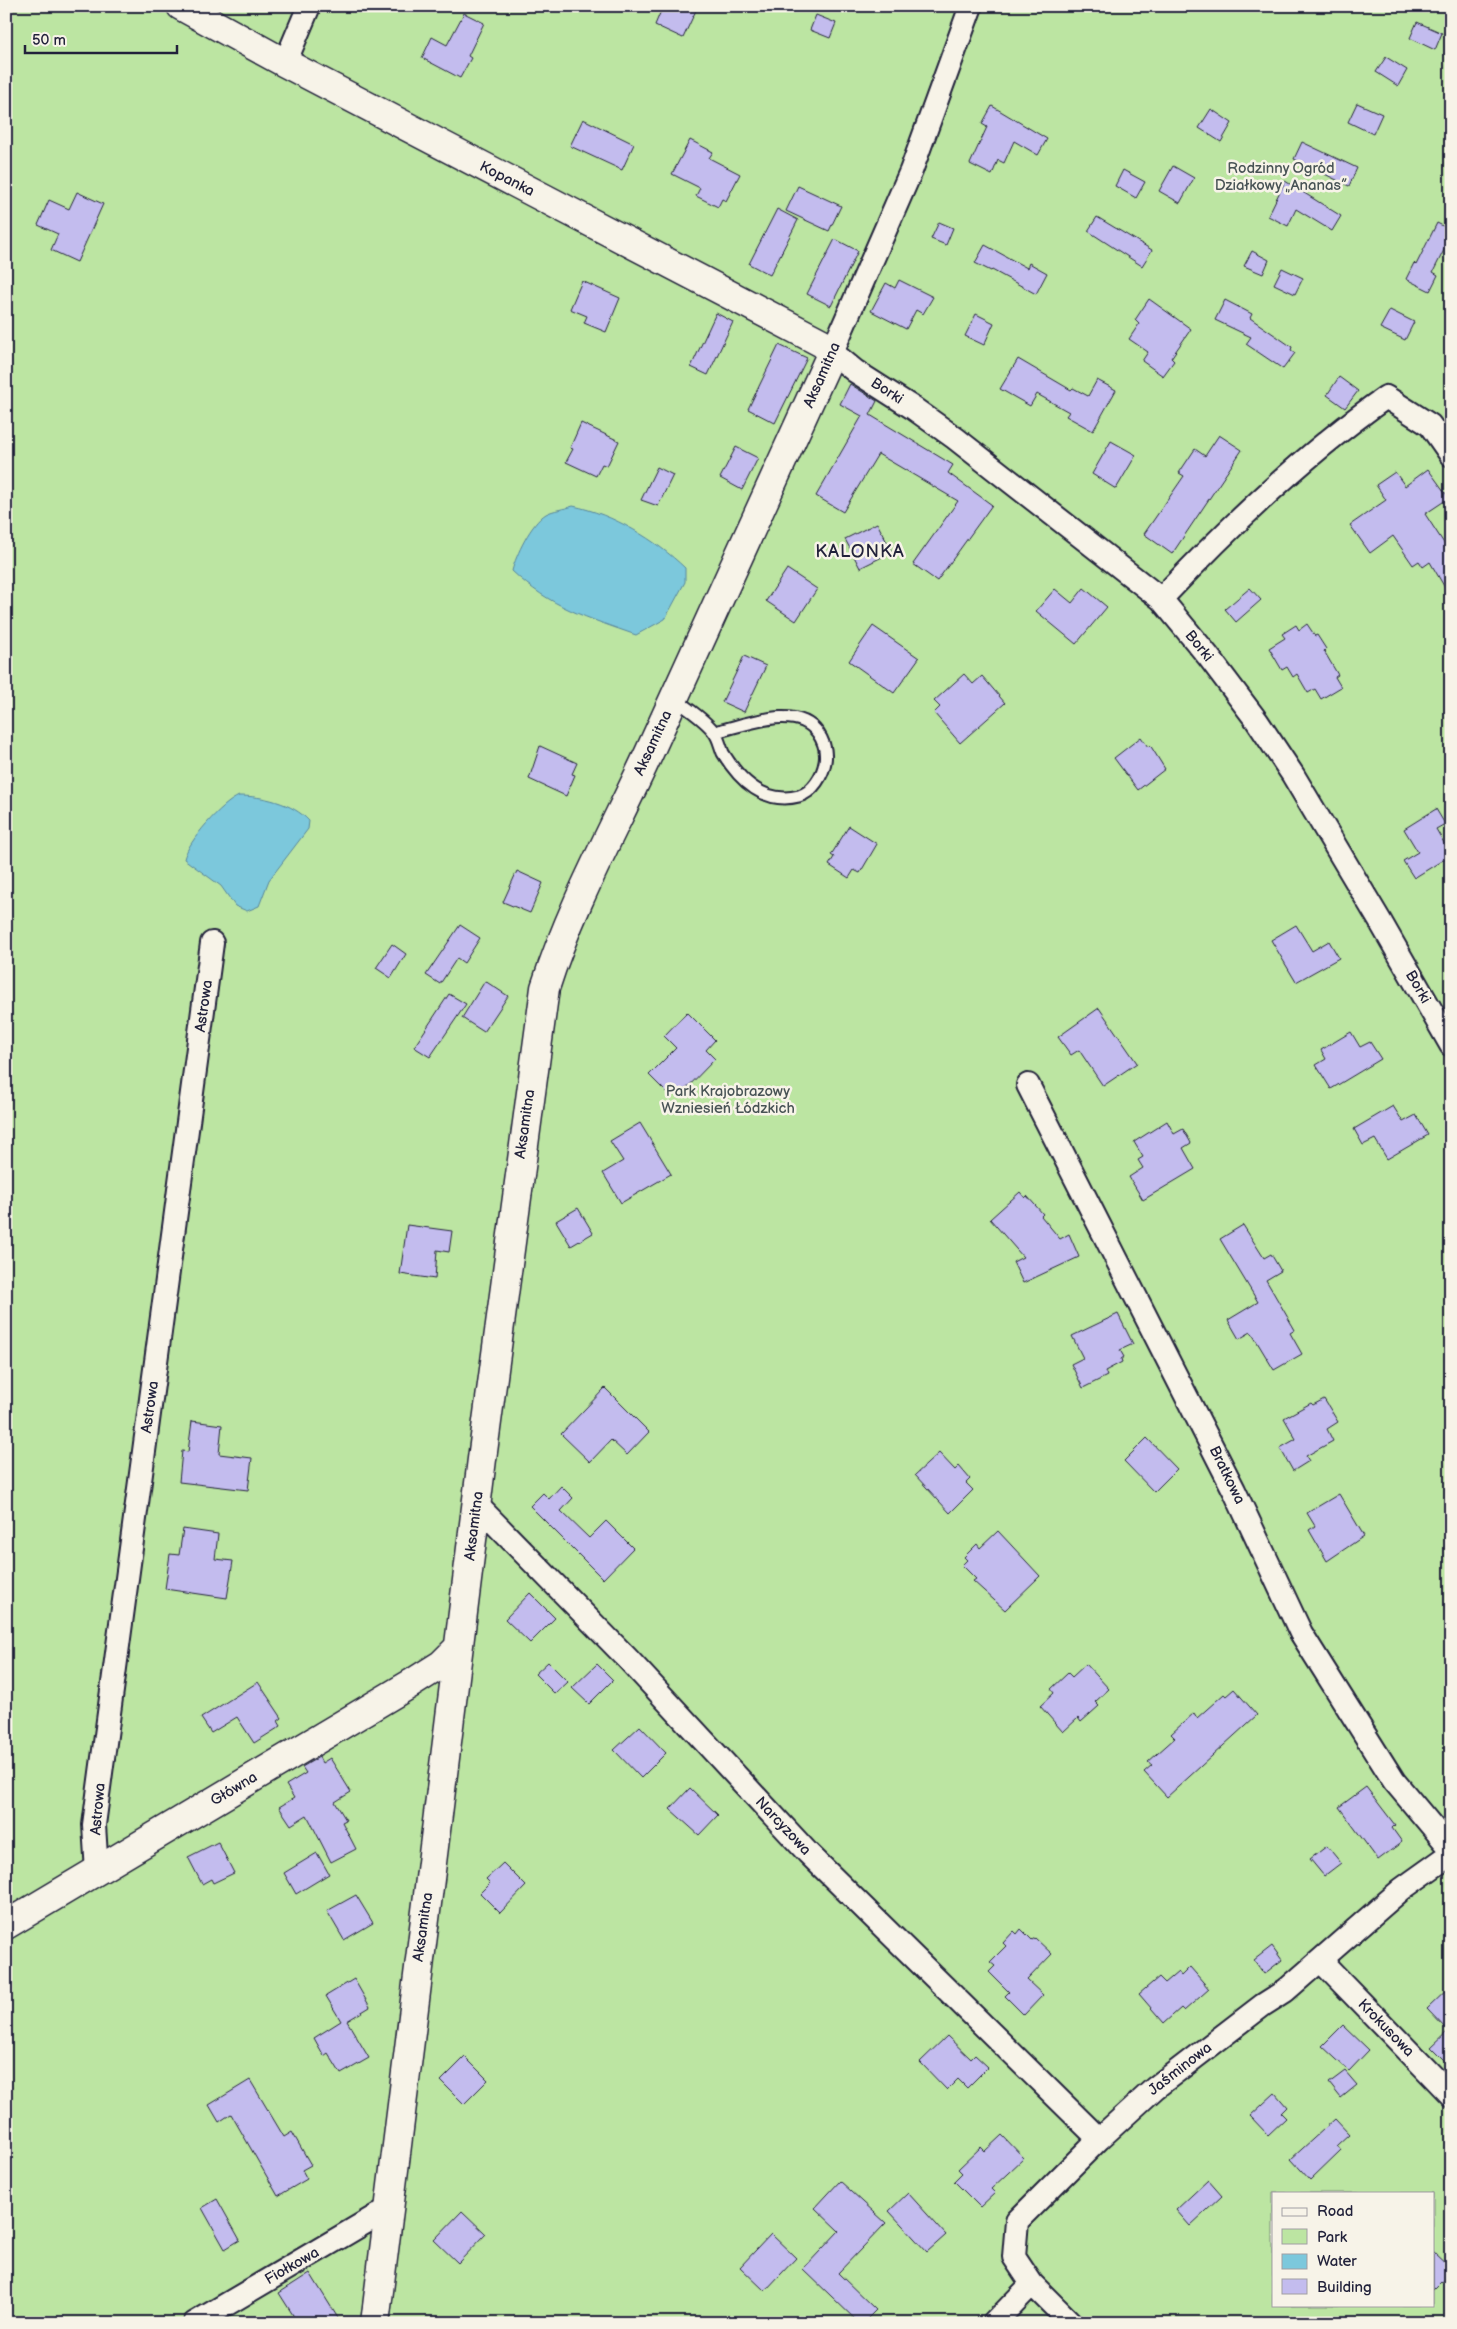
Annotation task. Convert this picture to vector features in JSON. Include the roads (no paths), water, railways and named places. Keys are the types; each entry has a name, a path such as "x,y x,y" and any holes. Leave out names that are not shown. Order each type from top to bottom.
{"street":[{"name":"Kopanka","path":"181,6 285,63 803,332 824,344 832,352"},
{"path":"285,63 309,6"},
{"name":"Aksamitna","path":"375,2323 476,1504 545,988 570,921 832,352 912,171 971,6"},
{"name":"Borki","path":"832,352 855,371 913,408 955,438 1160,599 1252,714 1293,775 1451,1045"},
{"path":"1160,599 1216,541 1351,422 1386,397 1430,425 1451,455"},
{"name":"Astrowa","path":"97,1872 94,1825 212,943"},
{"name":"Bratkowa","path":"1028,1085 1234,1490 1301,1633 1394,1781 1451,1849"},
{"name":"Narcyzowa","path":"476,1504 627,1658 808,1853 1098,2139"},
{"name":"Główna","path":"6,1925 427,1674 447,1660 458,1648"},
{"name":"Jaśminowa","path":"1071,2323 1032,2284 1014,2257 1017,2222 1098,2139 1155,2088 1263,2005 1285,1991 1402,1889 1451,1854"},
{"name":"Krokusowa","path":"1321,1960 1451,2095"},
{"name":"Fiołkowa","path":"195,2323 388,2209"},
{"path":"994,2323 1032,2284"}],"lane":[{"path":"674,698 714,732 723,752 745,781 758,792 773,798 787,799 802,795 816,784 824,771 826,757 823,741 815,730 806,723 793,718 779,718 714,732"}],"water":[{"path":"573,506 603,515 633,530 661,548 685,568 685,582 665,619 636,635 586,617 555,603 512,571 525,540 540,518 546,514"},
{"path":"239,796 257,797 286,805 295,809 309,821 308,829 269,880 259,906 247,911 235,906 221,886 184,859 192,843 207,823 224,806"}],"district":[{"name":"KALONKA","path":"860,551"}],"park label":[{"name":"Rodzinny Ogród Działkowy „Ananas”","path":"1281,176"},
{"name":"Park Krajobrazowy Wzniesień Łódzkich","path":"728,1100"}]}
